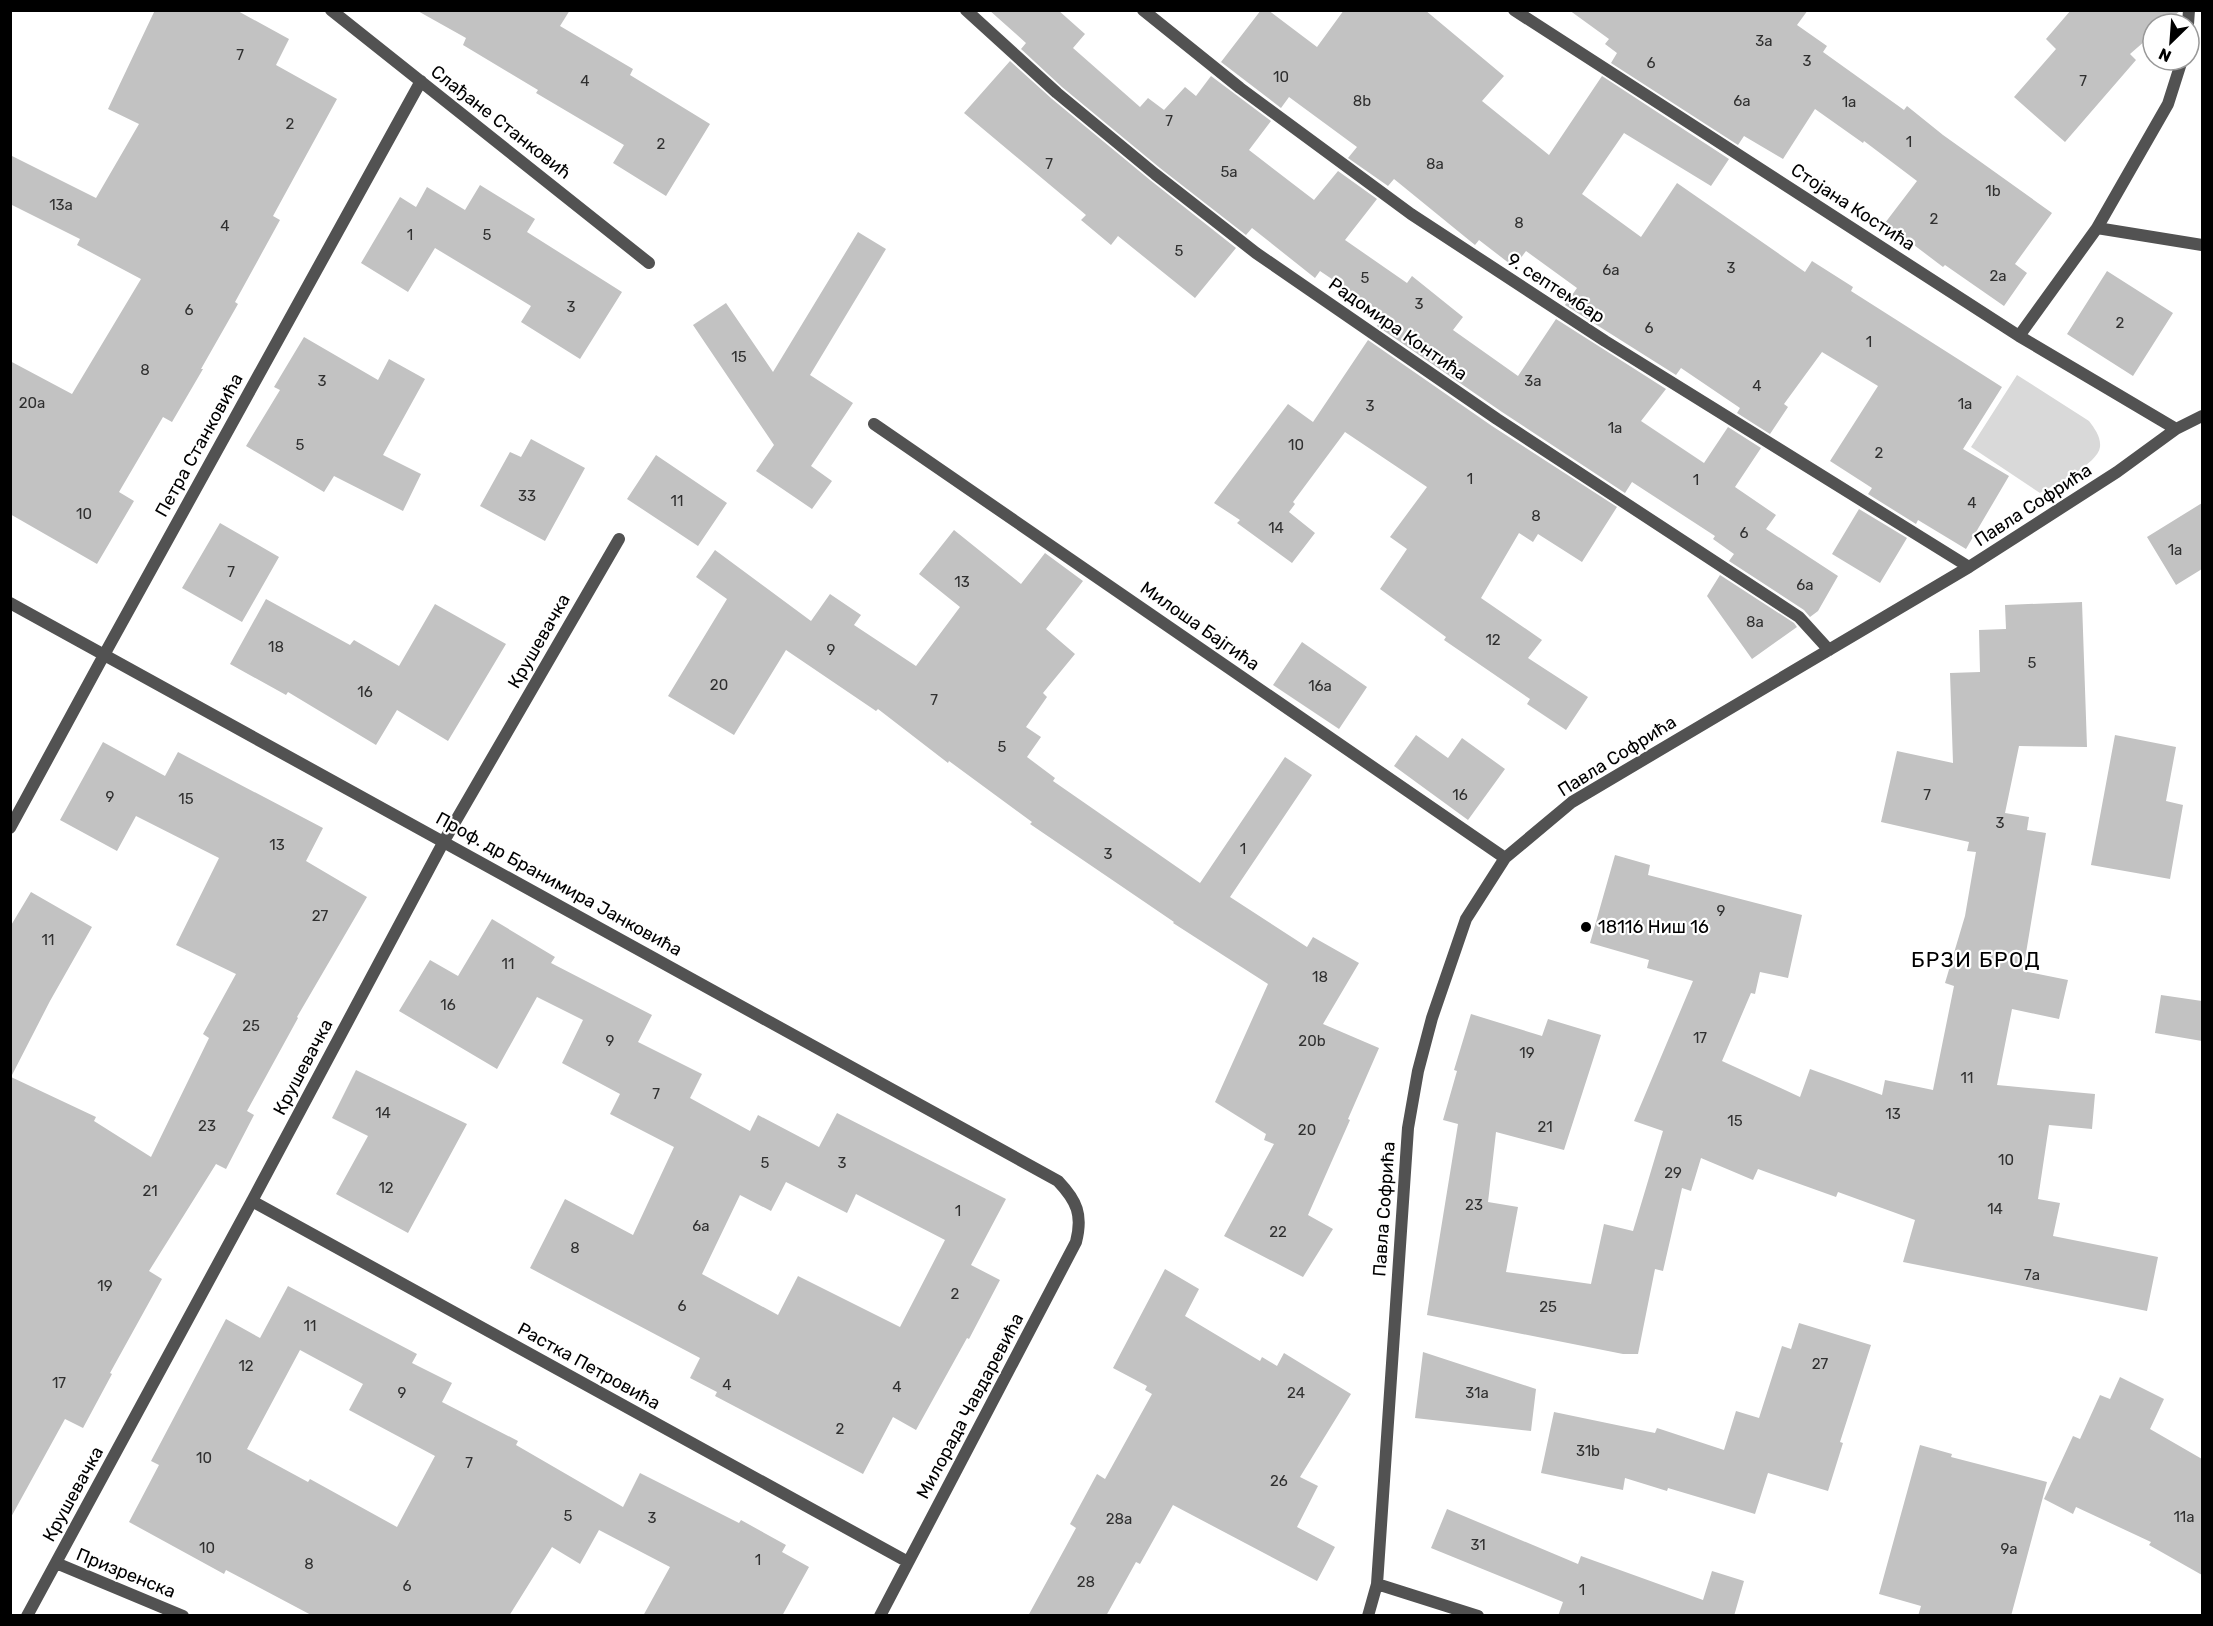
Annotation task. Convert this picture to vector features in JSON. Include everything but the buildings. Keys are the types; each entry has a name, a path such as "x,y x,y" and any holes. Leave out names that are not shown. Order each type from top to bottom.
{"street":[{"name":"Слађане Станковић","path":"331,10 649,263"},
{"name":"Радомира Контића","path":"966,10 1066,100 1155,174 1256,253 1497,419 1799,617 1829,650"},
{"name":"9. септембар","path":"1143,10 1240,88 1411,214 1605,341 1969,567"},
{"name":"Стојана Костића","path":"1514,10 2019,336 2176,429"},
{"path":"2019,336 2097,228 2168,104 2178,72"},
{"name":"Петра Станковића","path":"10,828 421,81"},
{"path":"2097,228 2202,245"},
{"name":"Павла Софрића","path":"1368,1616 1377,1584 1408,1128 1418,1071 1432,1018 1466,919 1506,858 1572,802 1969,567 2117,472 2176,429 2202,416"},
{"name":"Милоша Бајгића","path":"874,424 1506,858"},
{"name":"Крушевачка","path":"27,1616 444,841 620,539"},
{"name":"Проф. др Бранимира Јанковића","path":"10,603 1058,1181 1072,1196 1077,1210"},
{"name":"Растка Петровића","path":"252,1201 908,1562"},
{"name":"Милорада Чавдаревића","path":"880,1616 1076,1242 1080,1228 1077,1210"},
{"name":"Призренска","path":"56,1563 183,1616"},
{"path":"1377,1584 1478,1616"}],"shaded area":[{"path":"2017,375 2089,421 2100,440 2100,447 2092,460 2040,493 1971,447"}],"place":[{"name":"18116 Ниш 16","path":"1586,927"}],"district":[{"name":"БРЗИ БРОД","path":"1976,959"}]}
